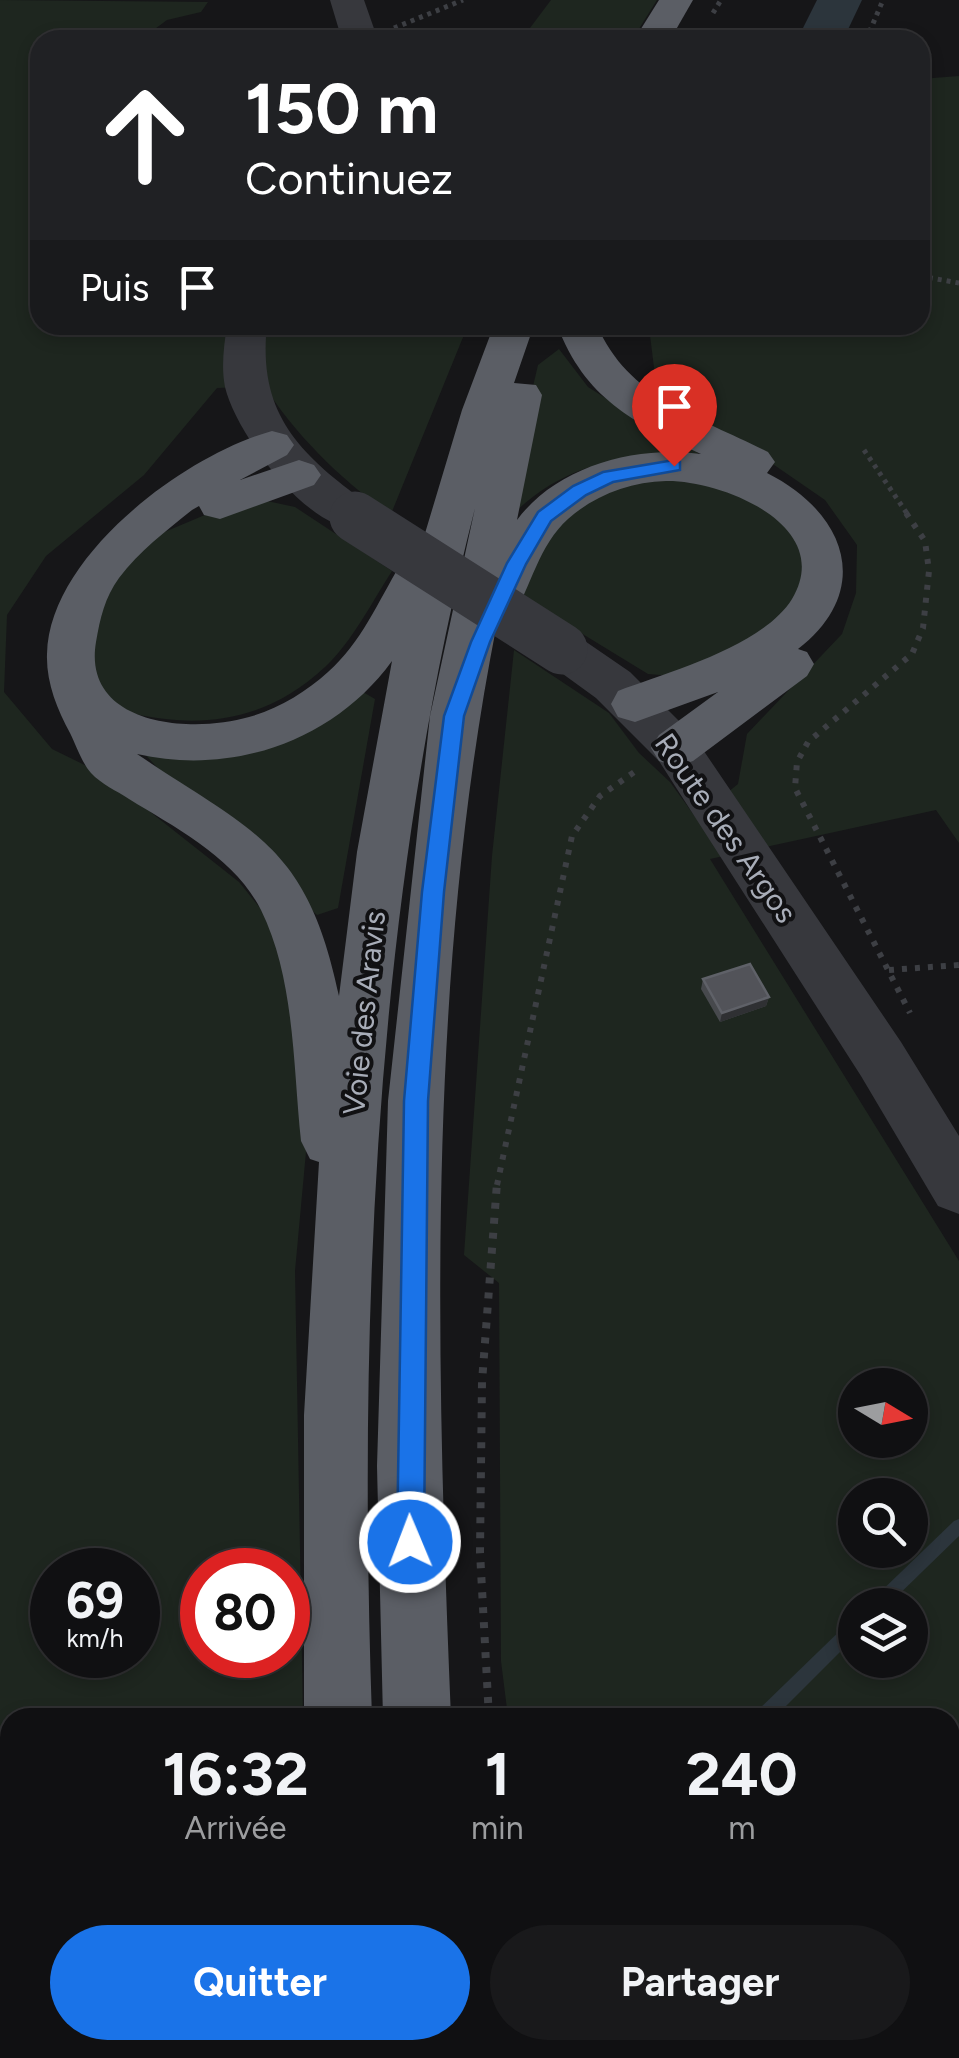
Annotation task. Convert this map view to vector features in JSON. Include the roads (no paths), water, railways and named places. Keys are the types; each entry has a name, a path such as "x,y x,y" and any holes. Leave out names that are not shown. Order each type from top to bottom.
{"highway":[{"path":"658,30 676,0"},
{"name":"Voie des Aravis","path":"338,1708 334,1572 342,1233 374,905 396,757 455,497 511,335"},
{"name":"Voie des Aravis","path":"417,1708 409,1466 416,1101 433,892 468,632 534,335"},
{"path":"581,335 588,356 617,389 652,412 731,450 802,491 834,526 845,556 846,576 836,614 813,648 676,748"},
{"path":"285,460 126,542 80,582 57,628 56,644 73,690 97,716 133,733 192,742 252,737 310,711 345,686 382,640 455,497"},
{"path":"285,460 155,502 89,542 45,588 26,634 28,670 56,714 111,761 226,837 268,877 282,897 296,930 307,975 342,1233"},
{"path":"454,716 480,642 516,563 545,517 565,500 609,476 674,466 715,470 770,492 803,519 817,542 822,568 813,604 772,643 635,704"}],"street":[{"path":"347,0 365,30"},
{"name":"Route des Argos","path":"248,335 245,389 285,460 355,517 562,649 635,704 676,748 881,1059 959,1188"}],"waterway":[{"path":"895,1588 959,1526"},
{"path":"772,1708 838,1643"}]}
